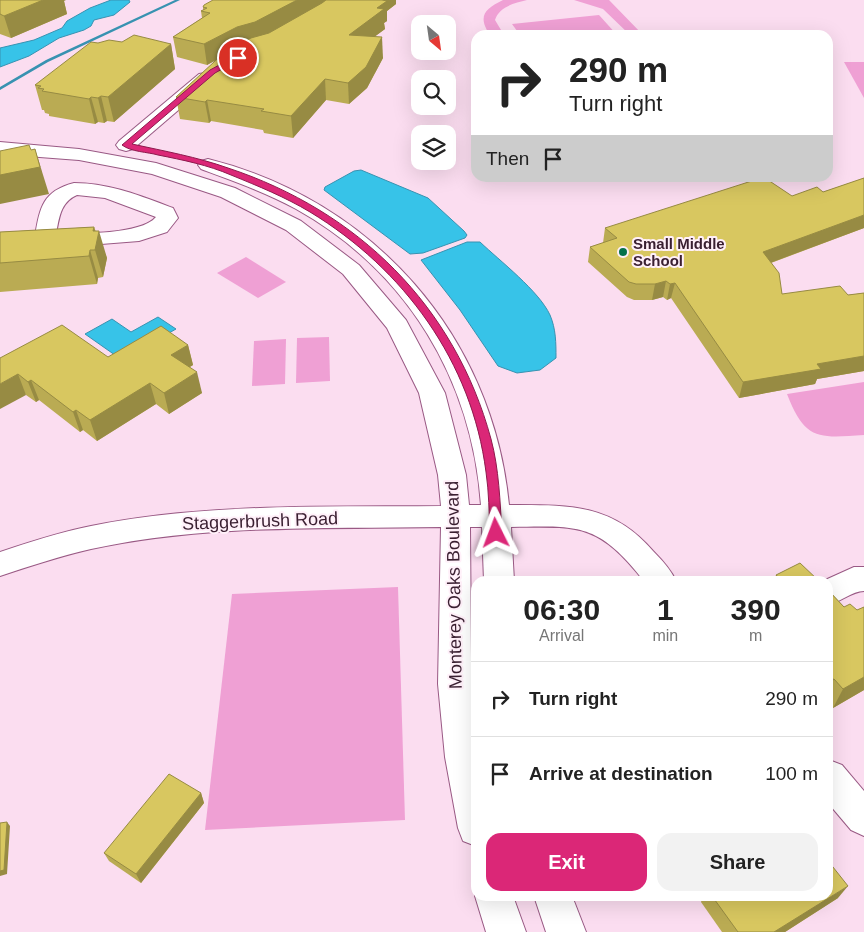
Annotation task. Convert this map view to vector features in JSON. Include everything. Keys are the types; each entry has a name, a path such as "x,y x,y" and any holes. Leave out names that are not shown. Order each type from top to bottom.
{"street":[{"path":"126,145 213,71 221,67"},
{"path":"0,134 58,136 126,145 170,154"},
{"name":"Monterey Oaks Boulevard","path":"0,148 89,155 157,168 190,177 258,204 321,243 356,273 393,318 423,367 441,417 452,474 456,517 455,682 460,747 471,803"},
{"path":"194,160 259,182 312,209 371,251 397,276 424,307 463,373 476,406 492,472 499,576"},
{"path":"0,245 44,242 140,235 159,227 167,218 166,212 102,190 82,189 70,191 60,196 54,203 44,242"},
{"name":"Staggerbrush Road","path":"0,564 90,539 169,525 251,518 570,516 603,524 626,541 657,576"},
{"path":"833,782 864,818"},
{"path":"496,901 506,932"},
{"path":"555,901 566,932"}],"shaded area":[{"path":"503,0 527,0 512,4 500,12 495,20 501,30 487,30 484,23 485,14"},
{"path":"574,0 609,0 638,30 625,30 603,9"},
{"path":"599,15 612,30 516,30 512,24"},
{"path":"844,62 864,62 864,98"},
{"path":"246,257 286,282 258,298 217,273"},
{"path":"329,337 330,381 296,383 297,338"},
{"path":"286,339 285,384 252,386 254,341"},
{"path":"864,382 864,435 825,436 815,433 800,421 787,394"},
{"path":"398,587 405,820 205,830 232,594"}],"water":[{"path":"111,0 129,0 130,2 114,15 94,20 91,26 84,30 59,38 29,56 0,67 0,48 34,40 62,28 67,21 90,8"},
{"path":"361,170 428,198 467,235 465,238 423,253 410,254 324,190 325,187 354,171"},
{"path":"467,242 480,242 528,286 545,306 555,331 556,358 540,370 517,373 498,366 460,310 421,260"},
{"path":"158,317 176,329 122,360 85,334 112,319 131,332"}],"building":[{"path":"0,0 43,0 4,16 0,14"},
{"path":"213,0 297,0 255,22 237,27 204,44 173,37 210,13 201,11 207,8 203,7 204,5"},
{"path":"326,0 387,1 377,8 384,9 349,35 382,37 366,67 348,83 325,79 291,116 261,111 264,109 176,97 227,50 251,38 269,33"},
{"path":"134,35 171,44 108,97 91,97 89,99 42,91 44,89 38,88 41,86 35,85 91,42 98,43 109,40 122,42"},
{"path":"29,145 31,150 35,149 40,167 0,175 0,151"},
{"path":"864,178 864,215 763,252 779,273 782,294 840,286 848,295 864,293 864,356 817,364 821,369 743,382 675,283 670,284 666,281 655,284 636,284 629,282 590,247 617,238 605,228 749,182 771,182 792,196 817,187 823,192"},
{"path":"94,227 93,231 99,231 95,250 90,250 89,256 0,263 0,232"},
{"path":"62,325 108,357 161,326 188,345 171,355 197,372 164,393 150,383 90,420 76,410 73,412 31,380 28,382 18,374 0,384 0,358"},
{"path":"800,563 814,576 777,576 776,575"},
{"path":"833,595 844,607 850,604 857,610 864,607 864,677 843,689 834,679"},
{"path":"169,774 201,793 136,874 104,853"},
{"path":"7,822 4,870 0,871 0,823"},
{"path":"833,867 848,886 833,895"},
{"path":"716,901 824,901 774,932 738,932"}],"waterway":[{"path":"0,89 47,61 178,0"}],"place":[{"name":"Small Middle School","path":"623,252"}],"route":[{"path":"238,58 213,71 126,145 185,158 259,182 312,209 342,229 371,251 397,276 424,307 444,338 470,389 485,439 492,472 496,533"}]}
